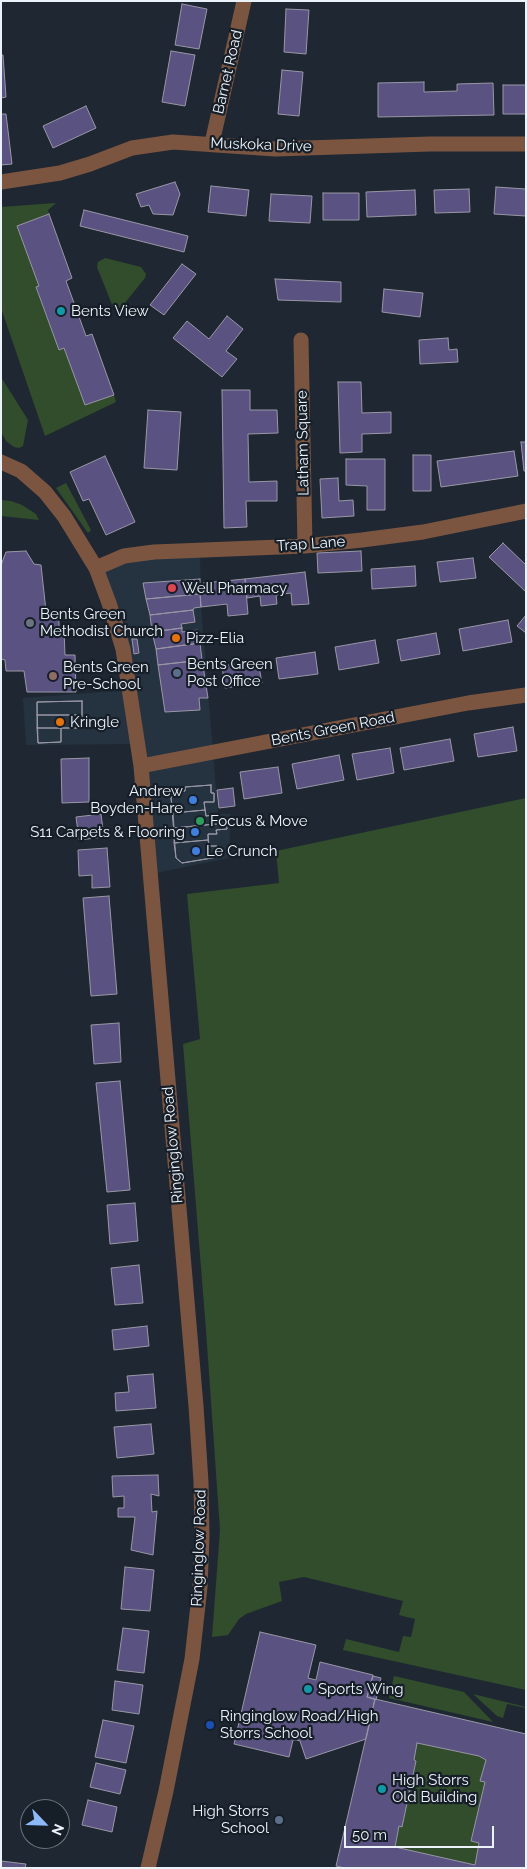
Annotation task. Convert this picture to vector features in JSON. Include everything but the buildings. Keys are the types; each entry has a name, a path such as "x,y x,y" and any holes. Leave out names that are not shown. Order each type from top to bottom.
{"street":[{"name":"Barnet Road","path":"212,143 244,1"},
{"name":"Muskoka Drive","path":"1,182 60,173 132,148 173,142 212,143 275,149 430,144 526,144"},
{"name":"Latham Square","path":"301,340 305,546"},
{"name":"Ringinglow Road","path":"1,462 21,471 45,492 64,516 96,568 123,649 141,766 196,1406 202,1536 200,1587 192,1659 166,1792 148,1868"},
{"name":"Trap Lane","path":"96,568 124,556 154,552 305,546 423,532 526,511"},
{"name":"Bents Green Road","path":"141,766 468,704 526,695"}],"shaded area":[{"path":"200,550 201,607 218,813 231,814 229,858 151,874 138,744 26,745 23,698 130,690 96,568"}],"green space":[{"path":"56,203 48,210 49,214 17,226 39,286 36,288 59,350 64,348 85,405 114,395 116,402 45,436 1,308 1,207"},
{"path":"105,258 141,267 146,274 145,278 120,309 113,307 97,267 98,262"},
{"path":"1,377 28,420 23,446 19,448 6,441 1,432"},
{"path":"66,483 91,530 88,533 56,488"},
{"path":"1,500 22,505 36,514 39,520 1,516"},
{"path":"526,798 526,1690 343,1650 346,1639 399,1652 403,1636 411,1637 415,1619 399,1615 403,1601 304,1577 279,1582 282,1601 246,1614 239,1619 228,1635 212,1637 220,1530 183,1044 200,1039 187,894 279,883 276,851"},
{"path":"394,1676 464,1692 493,1722 389,1698"},
{"path":"473,1694 526,1708 507,1704 503,1718 497,1716"},
{"path":"417,1743 479,1756 486,1760 481,1780 485,1782 471,1841 479,1843 475,1865 395,1847 399,1826 402,1826 416,1761 414,1760"}],"place":[{"name":"Bents View","path":"61,311"},
{"name":"Well Pharmacy","path":"172,588"},
{"name":"Bents Green Methodist Church","path":"30,623"},
{"name":"Pizz-Elia","path":"176,638"},
{"name":"Bents Green Post Office","path":"177,673"},
{"name":"Bents Green Pre-School","path":"53,676"},
{"name":"Kringle","path":"60,722"},
{"name":"Andrew Boyden-Hare","path":"193,800"},
{"name":"Focus & Move","path":"200,821"},
{"name":"S11 Carpets & Flooring","path":"195,832"},
{"name":"Le Crunch","path":"196,851"},
{"name":"Sports Wing","path":"308,1689"},
{"name":"Ringinglow Road/High Storrs School","path":"210,1725"},
{"name":"High Storrs Old Building","path":"382,1789"},
{"name":"High Storrs School","path":"279,1820"}]}
